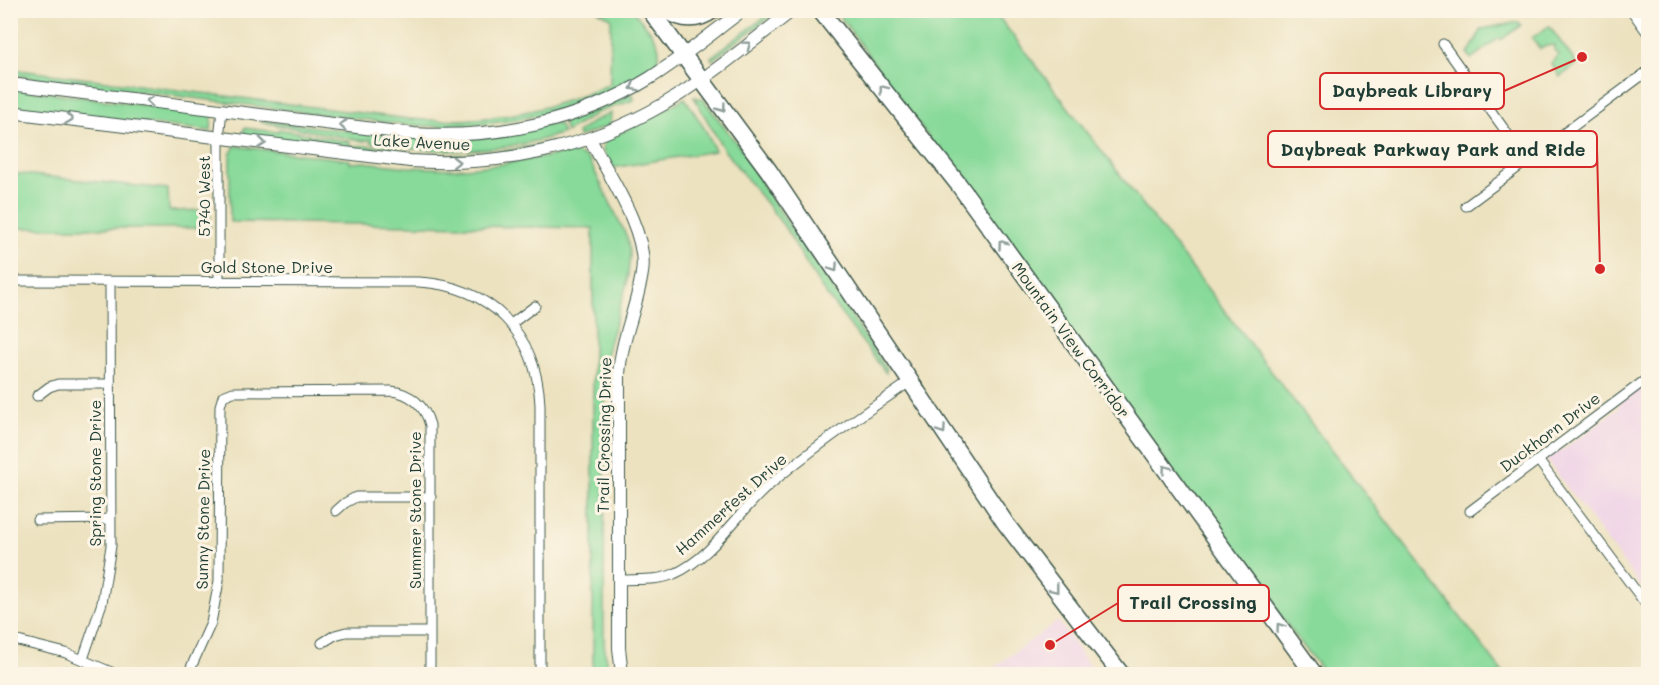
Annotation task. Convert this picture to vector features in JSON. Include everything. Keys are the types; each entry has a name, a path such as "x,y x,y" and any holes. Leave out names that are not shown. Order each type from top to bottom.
{"highway":[{"path":"650,10 769,171 1006,524 1121,675"},
{"path":"667,10 679,18 691,19 703,17 713,10"},
{"name":"Mountain View Corridor","path":"820,10 959,185 1314,675"}],"street":[{"name":"Lake Avenue","path":"10,84 414,134 453,136 493,133 517,129 593,107 637,86 743,10"},
{"name":"Lake Avenue","path":"10,112 410,161 473,162 513,157 590,139 649,112 700,80 794,10"},
{"path":"1633,10 1648,32"},
{"path":"1443,44 1527,161"},
{"path":"1466,206 1648,71"},
{"name":"5740 West","path":"219,282 219,138 222,110"},
{"name":"Trail Crossing Drive","path":"590,139 635,225 644,258 641,280 621,348 619,365 619,648 622,675"},
{"name":"Gold Stone Drive","path":"10,281 436,284 454,287 476,296 495,309 511,324 523,340 531,358 539,393 540,675"},
{"name":"Spring Stone Drive","path":"83,659 97,622 110,555 110,282"},
{"path":"511,324 535,306"},
{"name":"Duckhorn Drive","path":"1470,511 1648,378"},
{"name":"Hammerfest Drive","path":"620,580 655,579 674,574 687,567 724,535 776,479 911,381"},
{"path":"37,396 49,387 58,384 111,384"},
{"name":"Summer Stone Drive","path":"224,396 233,392 391,392 408,395 422,407 430,425 430,675"},
{"name":"Sunny Stone Drive","path":"189,675 211,623 219,581 220,406 224,396"},
{"path":"1538,460 1648,607"},
{"path":"336,511 356,497 431,497"},
{"path":"37,520 111,519"},
{"path":"322,643 334,635 346,632 430,632"},
{"path":"10,639 83,659 116,675"}],"shaded area":[{"path":"1648,383 1648,596 1546,459 1558,450 1563,450 1618,409 1619,404"},
{"path":"1058,621 1095,674 985,674"}],"green space":[{"path":"774,10 778,11 712,60 711,57"},
{"path":"598,11 633,11 649,30 658,47 658,59 652,68 627,82 574,105 520,119 492,123 408,125 11,75 11,69 409,119 487,118 512,115 562,103 610,84 611,18"},
{"path":"836,11 994,11 1504,674 1325,674 1256,585"},
{"path":"1519,22 1521,25 1471,59 1468,54 1482,29"},
{"path":"1549,26 1577,64 1560,77 1551,63 1559,54 1554,50 1554,45 1540,49 1532,38"},
{"path":"11,88 212,114 211,131 11,108"},
{"path":"633,94 634,100 598,112 566,132 563,122"},
{"path":"694,97 703,99 745,154 769,195 886,368 886,373 820,286 784,226 724,150"},
{"path":"685,98 706,131 715,151 612,168 602,149 605,141"},
{"path":"611,113 610,125 578,137 577,133"},
{"path":"262,120 380,135 559,124 563,133 517,145 446,150 376,144 371,142 371,139 364,141 261,122"},
{"path":"244,128 278,132 279,129 350,142 350,146 374,147 414,154 466,154 517,149 551,142 552,145 490,156 429,158 243,136"},
{"path":"235,146 350,160 350,163 364,162 407,167 453,169 496,165 574,152 587,158 590,162 627,237 630,255 627,283 608,347 605,366 604,642 608,674 593,674 593,228 230,222 230,155"},
{"path":"11,173 168,189 169,211 210,210 210,228 11,228"}],"tram line":[{"path":"1645,10 1648,15"}],"place":[{"name":"Daybreak Library","path":"1582,57"},
{"name":"Daybreak Parkway Park and Ride","path":"1600,269"},
{"name":"Trail Crossing","path":"1050,645"}]}
